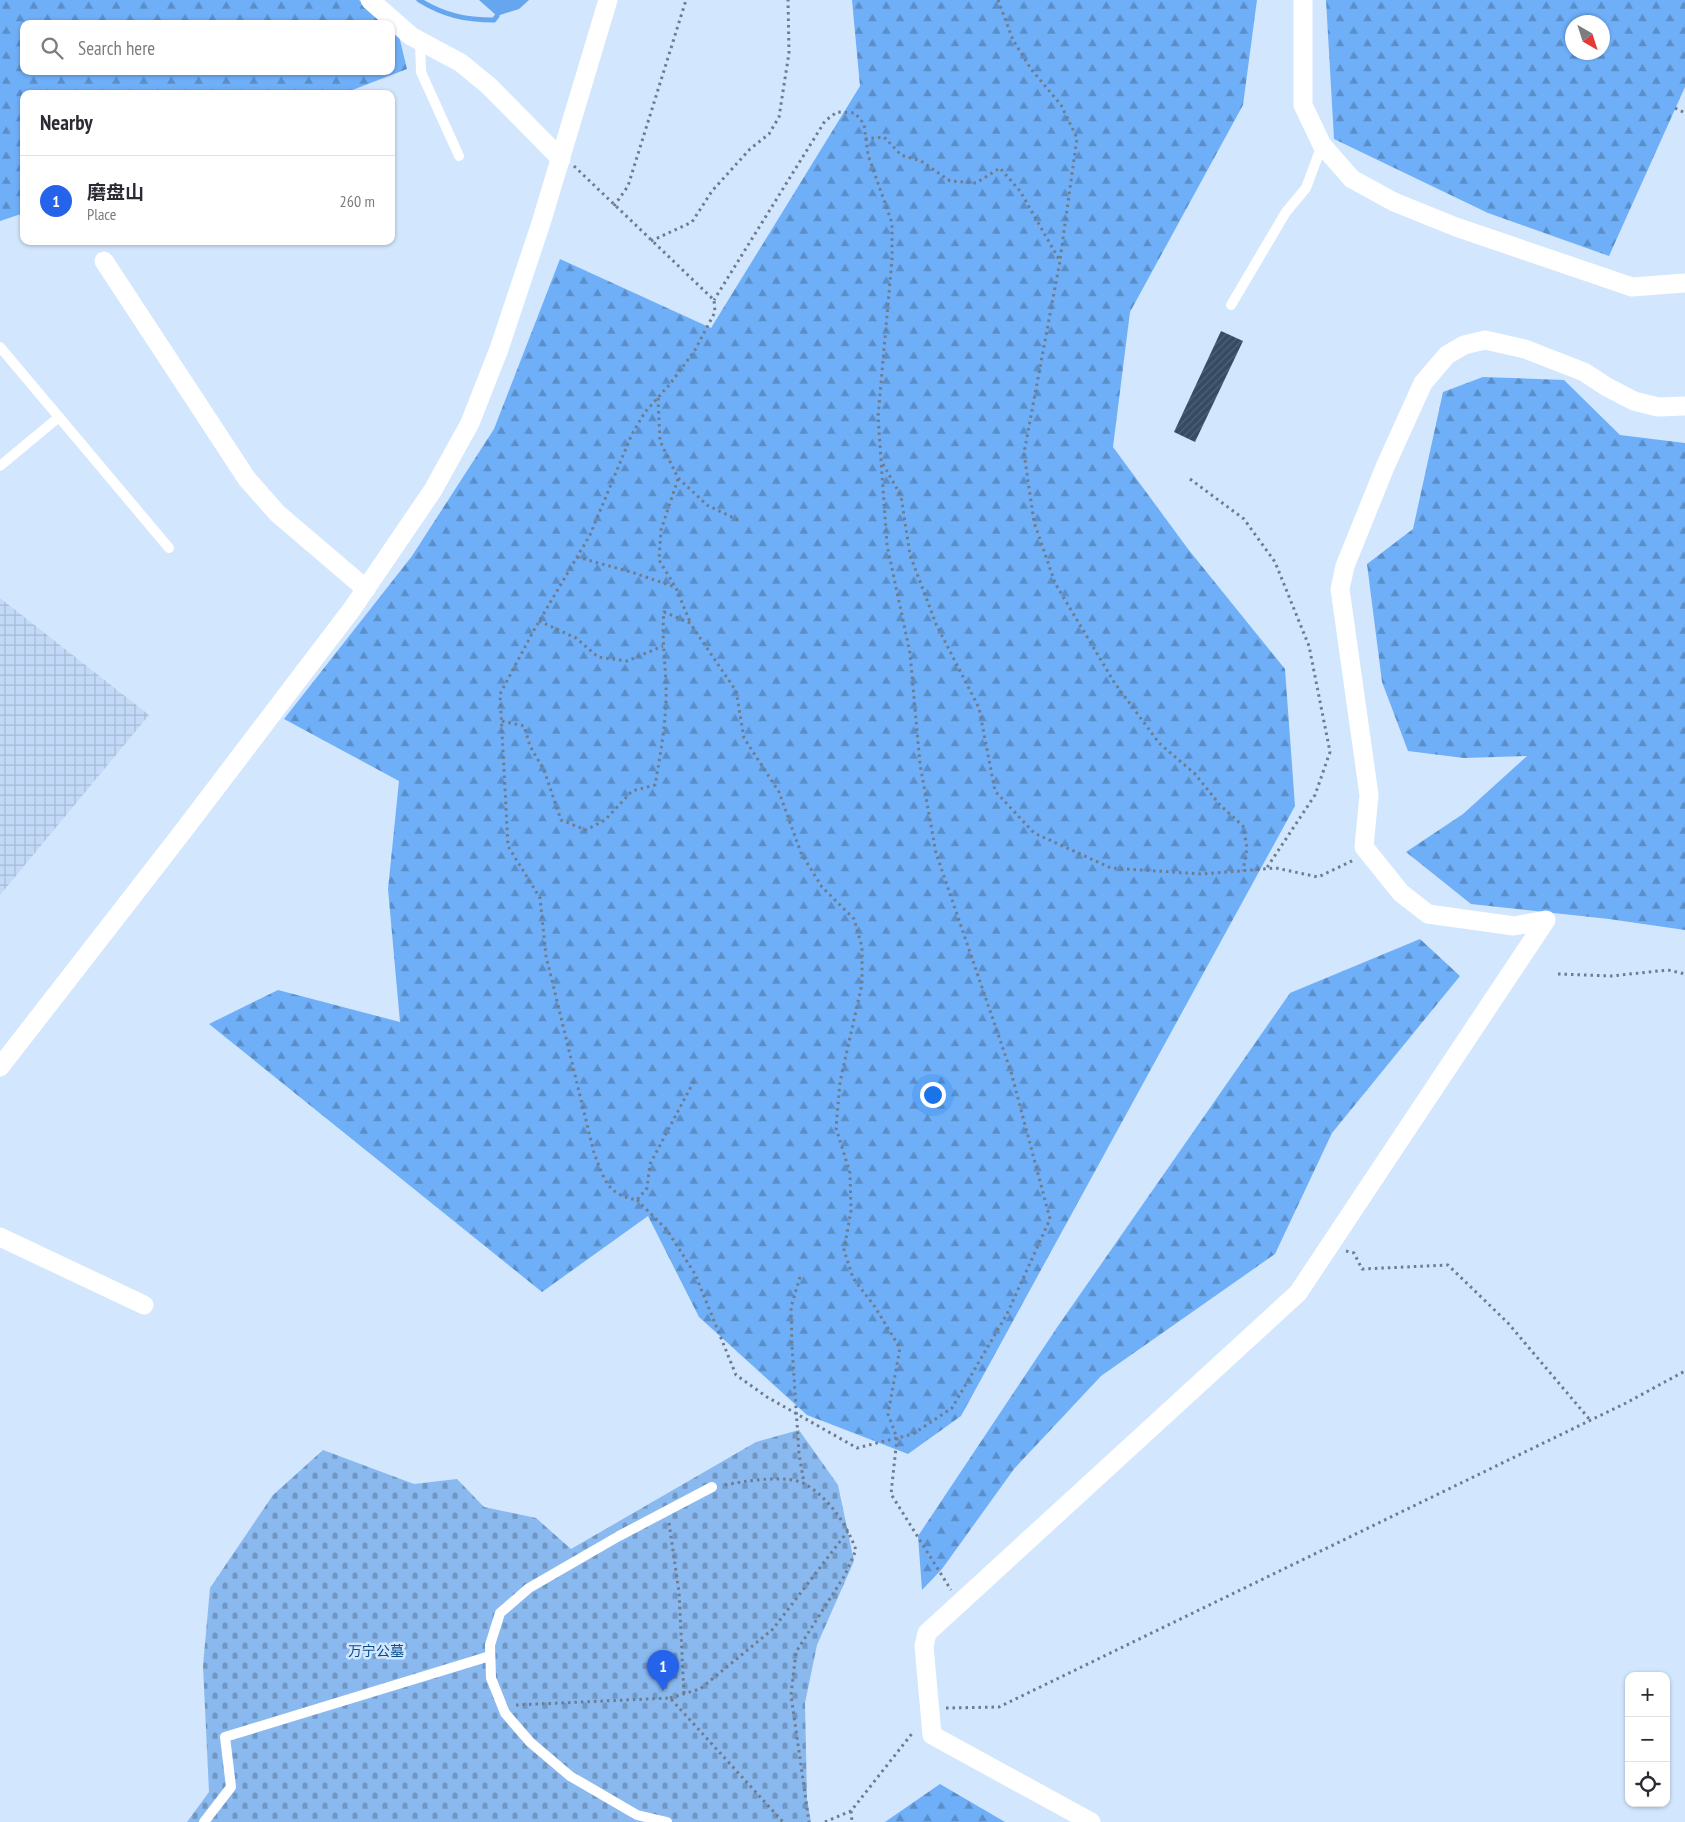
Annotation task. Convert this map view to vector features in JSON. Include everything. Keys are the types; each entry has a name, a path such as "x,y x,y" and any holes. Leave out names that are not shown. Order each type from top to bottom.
{"street":[{"path":"370,0 393,20"},
{"path":"0,1067 184,830 366,588 433,490 470,423 499,349 561,159 608,0"},
{"path":"1303,0 1303,105 1322,145 1352,179 1394,202 1456,227 1632,287 1685,283"},
{"path":"395,22 411,36 461,63 489,86 561,159"},
{"path":"104,261 247,480 277,513 366,588"},
{"path":"1091,1822 932,1735 924,1646 927,1633 1298,1293 1546,920 1514,926 1428,914 1401,893 1364,847 1369,795 1340,589 1348,557 1423,383 1447,355 1464,345 1485,340 1525,349 1584,372 1606,387 1634,401 1658,407 1685,406"},
{"path":"0,1237 144,1305"}],"lane":[{"path":"420,41 421,72 459,156"},
{"path":"1231,305 1286,212 1306,188 1322,145"},
{"path":"0,347 169,548"},
{"path":"0,466 59,417"},
{"path":"667,1822 638,1815 570,1776 530,1742 502,1706 491,1678 490,1646 500,1613 529,1588 712,1487"},
{"path":"204,1822 231,1787 225,1737 490,1656"}],"path":[{"path":"614,206 628,186 686,0"},
{"path":"651,241 692,222 712,191 750,149 769,134 779,117 789,53 788,0"},
{"path":"998,0 1013,40 1031,69 1061,105 1077,138 1060,261 1024,453 1034,522 1056,583 1114,682 1159,743 1196,774 1220,805 1243,826 1247,848 1243,871"},
{"path":"1675,108 1685,113"},
{"path":"838,112 854,113 864,124 868,155 892,223 892,259 878,417 887,545 910,653 920,764 936,853 1011,1072 1050,1219 1007,1314 952,1408 913,1434 856,1448 796,1414 736,1375 695,1274 666,1230 637,1200 621,1197 607,1184 594,1153 546,956 540,898 508,846 500,694 539,621 590,535 632,434 645,412 695,350 715,312 714,300 826,121 838,112"},
{"path":"865,139 884,137 901,155 921,161 950,181 976,183 1000,168 1020,191 1060,261"},
{"path":"561,159 579,169 614,206 714,300"},
{"path":"658,397 660,441 678,478 706,505 738,520"},
{"path":"882,461 901,496 910,555 936,624 979,708 995,791 1034,833 1111,868 1202,874 1276,868 1318,876 1369,853"},
{"path":"678,478 661,530 659,560 676,588 690,623 736,691 744,738 779,792 801,853 822,887 854,920 862,947 862,984 840,1082 836,1128 850,1173 851,1211 844,1250 853,1278 875,1307 900,1348 888,1414 896,1438 891,1494 959,1603"},
{"path":"1190,479 1244,519 1275,562 1309,646 1330,752 1315,794 1265,869"},
{"path":"577,558 631,572 676,588"},
{"path":"502,721 524,726 530,746 544,770 561,820 586,830 605,820 632,791 655,785 665,718 664,612 690,623"},
{"path":"539,621 576,638 598,657 626,661 663,646"},
{"path":"1558,974 1610,976 1668,970 1685,974"},
{"path":"637,1200 647,1188 650,1164 694,1081"},
{"path":"1329,1247 1354,1253 1362,1268 1448,1265 1508,1323 1590,1420"},
{"path":"800,1277 791,1307 796,1414 799,1454 804,1483"},
{"path":"825,1822 851,1811 903,1748 929,1709 999,1707 1590,1420 1685,1371"},
{"path":"712,1487 764,1478 804,1483 826,1502 848,1531 856,1550 845,1575 796,1652 791,1695 809,1822"},
{"path":"668,1510 679,1592 684,1694"},
{"path":"502,1706 670,1698 700,1689 773,1629 848,1531"},
{"path":"670,1698 783,1822"},
{"path":"851,1811 852,1822"}],"shaded area":[{"path":"479,0 529,0 519,9 497,16"},
{"path":"0,598 149,715 0,895"}],"green space":[{"path":"0,0 359,0 381,20 20,20 20,75 391,75 352,90 20,90 20,214 0,221"},
{"path":"852,0 1257,0 1243,105 1130,312 1113,447 1188,549 1285,669 1295,806 961,1416 908,1454 807,1415 699,1317 648,1216 542,1292 209,1024 278,990 400,1022 388,889 399,781 284,719 412,556 494,429 560,259 711,328 860,86"},
{"path":"1326,0 1685,0 1685,87 1609,256 1488,213 1334,139"},
{"path":"395,33 399,36 407,69 395,74"},
{"path":"1483,377 1564,380 1620,435 1685,443 1685,930 1609,919 1471,904 1406,852 1463,814 1527,756 1464,758 1408,751 1382,682 1367,564 1413,529 1443,392"},
{"path":"1420,939 1460,976 1332,1133 1275,1254 1101,1376 1014,1469 942,1569 922,1590 918,1536 1058,1326 1290,993"},
{"name":"万宁公墓","path":"799,1430 838,1485 854,1561 817,1645 805,1703 807,1799 811,1822 187,1822 209,1792 203,1666 210,1588 273,1495 323,1450 414,1484 457,1479 484,1507 536,1518 571,1549 756,1442"},
{"path":"940,1784 1005,1822 885,1822"}],"building":[{"path":"1221,331 1243,341 1195,442 1174,432"}],"waterway":[{"path":"419,0 446,13 464,18 494,20 497,16"}],"place":[{"name":"磨盘山","path":"663,1691"}]}
